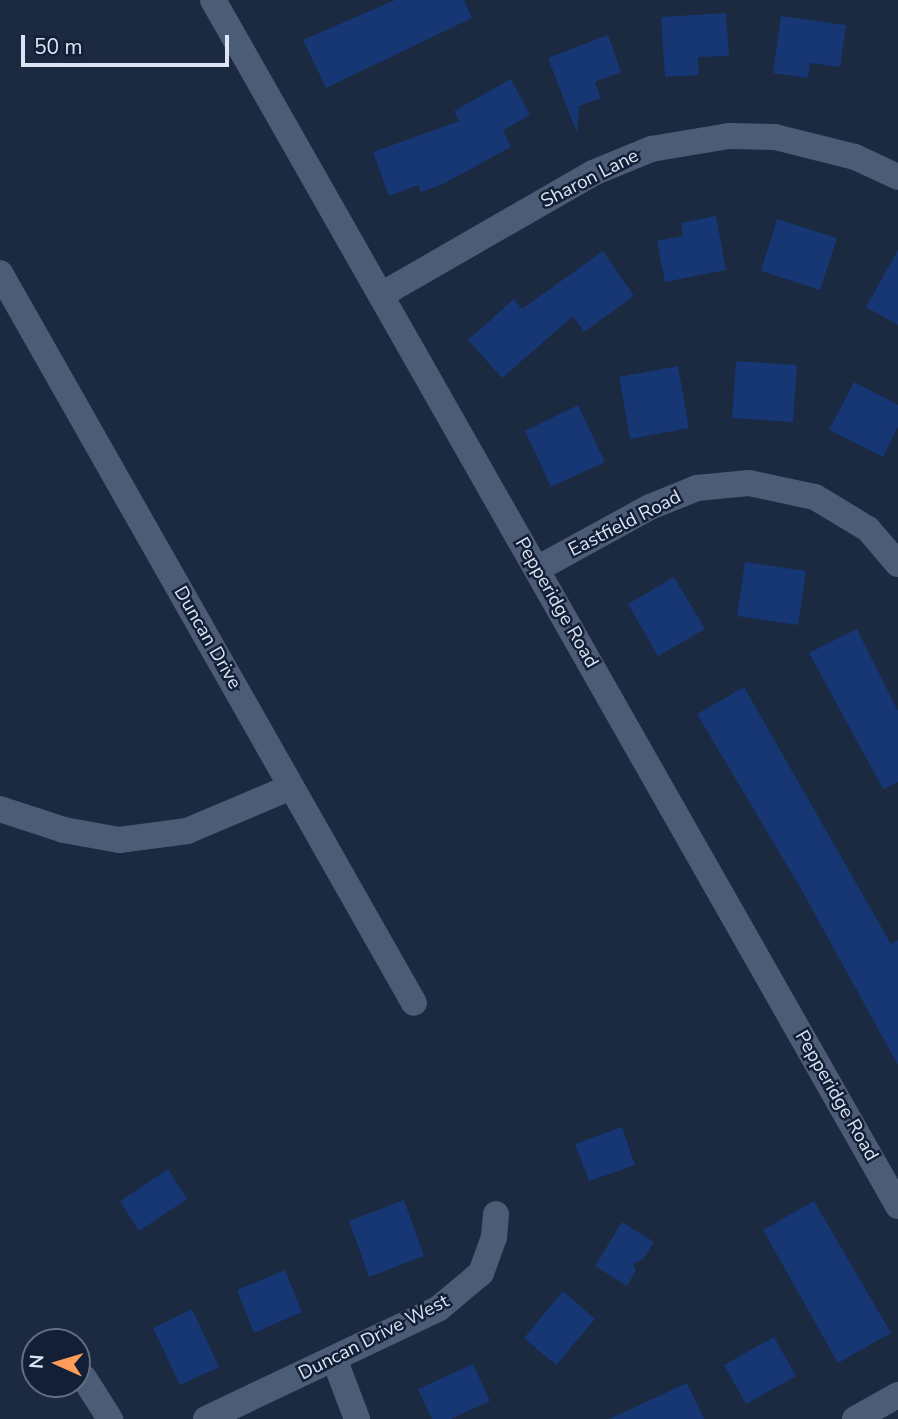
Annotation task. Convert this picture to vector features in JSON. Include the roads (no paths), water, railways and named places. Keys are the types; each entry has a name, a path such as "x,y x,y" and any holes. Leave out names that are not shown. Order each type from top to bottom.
{"street":[{"name":"Pepperidge Road","path":"213,0 898,1206"},
{"name":"Sharon Lane","path":"381,295 593,173 651,149 729,136 775,137 855,157 898,177"},
{"name":"Duncan Drive","path":"0,273 414,1003"},
{"name":"Eastfield Road","path":"537,569 650,507 697,488 749,483 815,497 868,529 898,564"},
{"path":"0,809 64,831 119,840 187,831 291,786"},
{"name":"Duncan Drive West","path":"206,1419 335,1361 438,1309 468,1287 481,1273 494,1237 496,1214"},
{"path":"335,1361 357,1419"},
{"path":"91,1389 110,1419"},
{"path":"855,1419 898,1395"}]}
